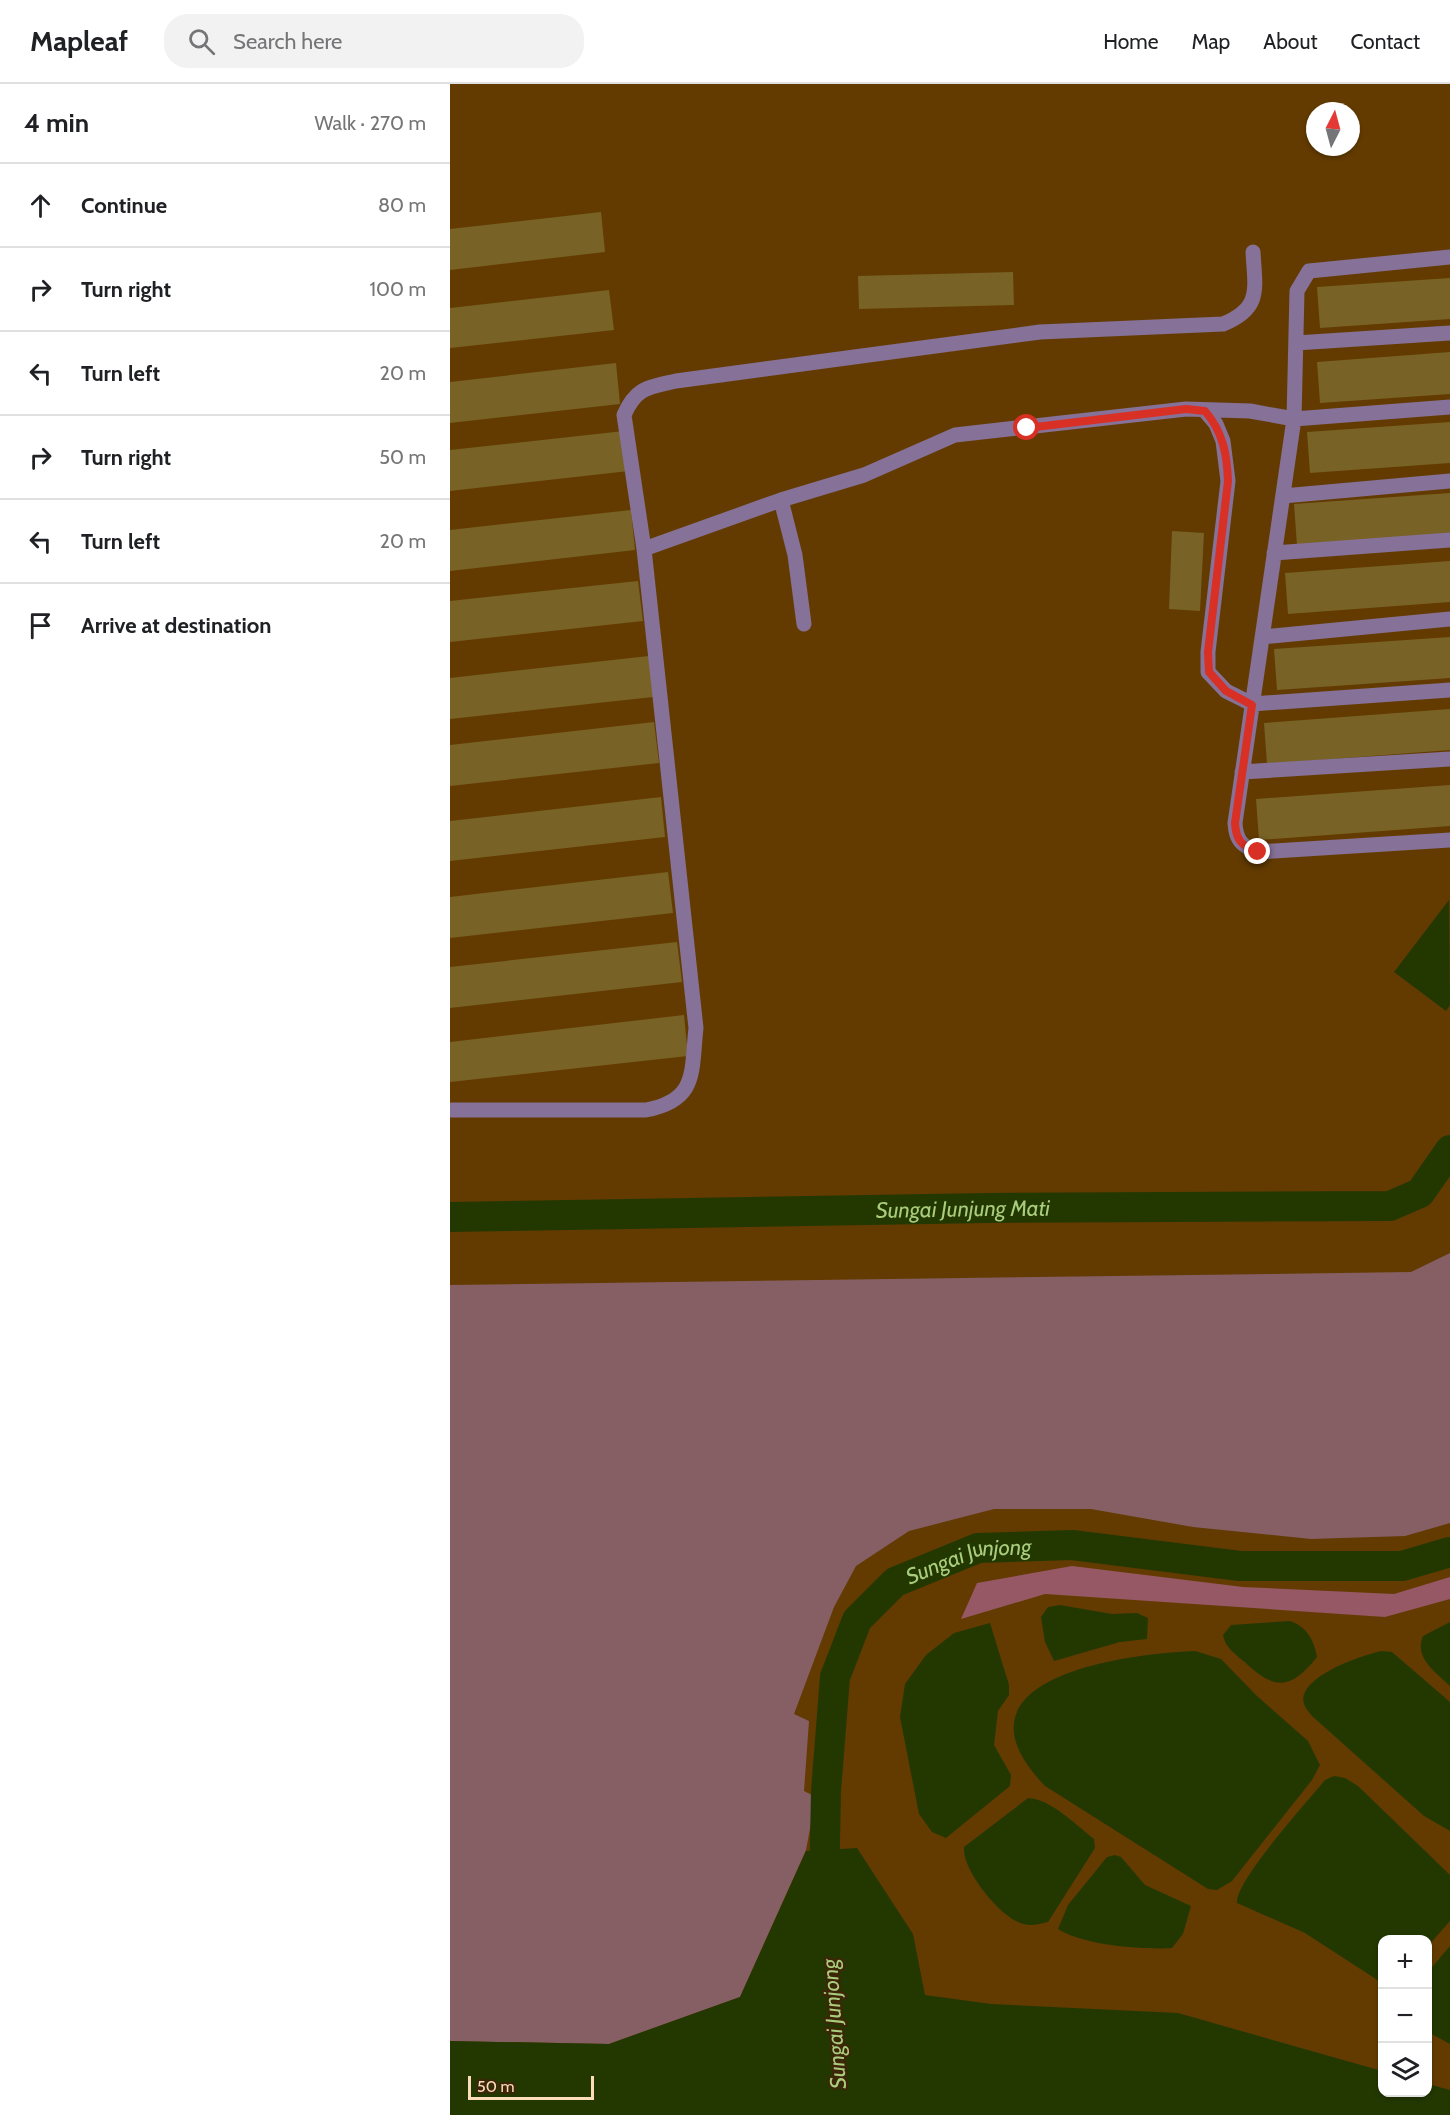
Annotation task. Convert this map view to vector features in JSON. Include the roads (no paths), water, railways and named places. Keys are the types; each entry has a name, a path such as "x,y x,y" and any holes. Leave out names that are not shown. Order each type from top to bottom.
{"lane":[{"path":"450,1110 646,1110 668,1106 681,1096 690,1079 696,1028 644,549 624,415 631,399 645,388 746,370 1040,332 1223,324 1241,316 1250,305 1255,290 1252,252"},
{"path":"1450,257 1309,271 1298,291 1294,419 1235,823 1236,837 1244,846 1258,852 1450,840"},
{"path":"1296,343 1450,333"},
{"path":"644,549 781,500 864,475 955,435 1186,409 1250,411 1294,419 1450,407"},
{"path":"1205,411 1216,424 1223,441 1228,481 1208,652 1209,672 1226,691 1252,705 1450,690"},
{"path":"1283,496 1450,481"},
{"path":"781,500 795,555 804,624"},
{"path":"1274,553 1450,540"},
{"path":"1262,637 1450,619"},
{"path":"1242,772 1450,759"}],"water":[{"path":"1449,900 1450,1005 1446,1011 1394,972"},
{"path":"1060,1605 1112,1614 1137,1613 1148,1618 1147,1639 1120,1642 1054,1661 1045,1642 1041,1617 1048,1607"},
{"path":"1290,1621 1309,1635 1317,1657 1300,1675 1284,1682 1276,1682 1258,1674 1230,1648 1223,1635 1231,1625"},
{"path":"1450,1622 1450,1686 1432,1670 1421,1651 1421,1644 1423,1636"},
{"path":"990,1623 1009,1685 1009,1695 998,1711 994,1745 1011,1775 1010,1786 946,1838 932,1832 919,1814 900,1717 905,1684 926,1655 954,1633"},
{"path":"1195,1651 1221,1659 1257,1696 1308,1741 1320,1765 1312,1780 1232,1881 1217,1890 1208,1889 1045,1786 1019,1749 1014,1720 1028,1697 1054,1679 1088,1667 1127,1658"},
{"path":"1381,1651 1392,1652 1450,1702 1450,1831 1424,1816 1312,1716 1304,1704 1304,1694 1320,1676 1347,1662"},
{"path":"1334,1776 1345,1778 1358,1786 1450,1875 1450,1921 1432,1941 1432,1935 1378,1935 1378,1980 1305,1933 1237,1903 1240,1892 1259,1860 1325,1780"},
{"path":"1028,1798 1037,1799 1063,1814 1094,1839 1095,1848 1048,1922 1032,1925 1016,1921 990,1899 968,1866 964,1847"},
{"path":"857,1848 913,1934 925,1995 991,2004 1178,2013 1378,2070 1378,2097 1432,2097 1432,2085 1450,2090 1450,2115 450,2115 450,2041 609,2044 740,1997 806,1851"},
{"path":"1115,1855 1121,1857 1145,1885 1191,1906 1183,1934 1172,1948 1097,1943 1058,1929 1068,1905 1107,1857"},
{"path":"1450,1946 1450,2044 1432,2034 1432,1967"}],"waterway":[{"name":"Sungai Junjung Mati","path":"450,1217 988,1208 1390,1206 1420,1193 1450,1150"},
{"name":"Sungai Junjong","path":"824,1890 826,1791 835,1677 857,1620 895,1582 978,1548 1072,1545 1240,1566 1402,1566 1450,1552"}]}
